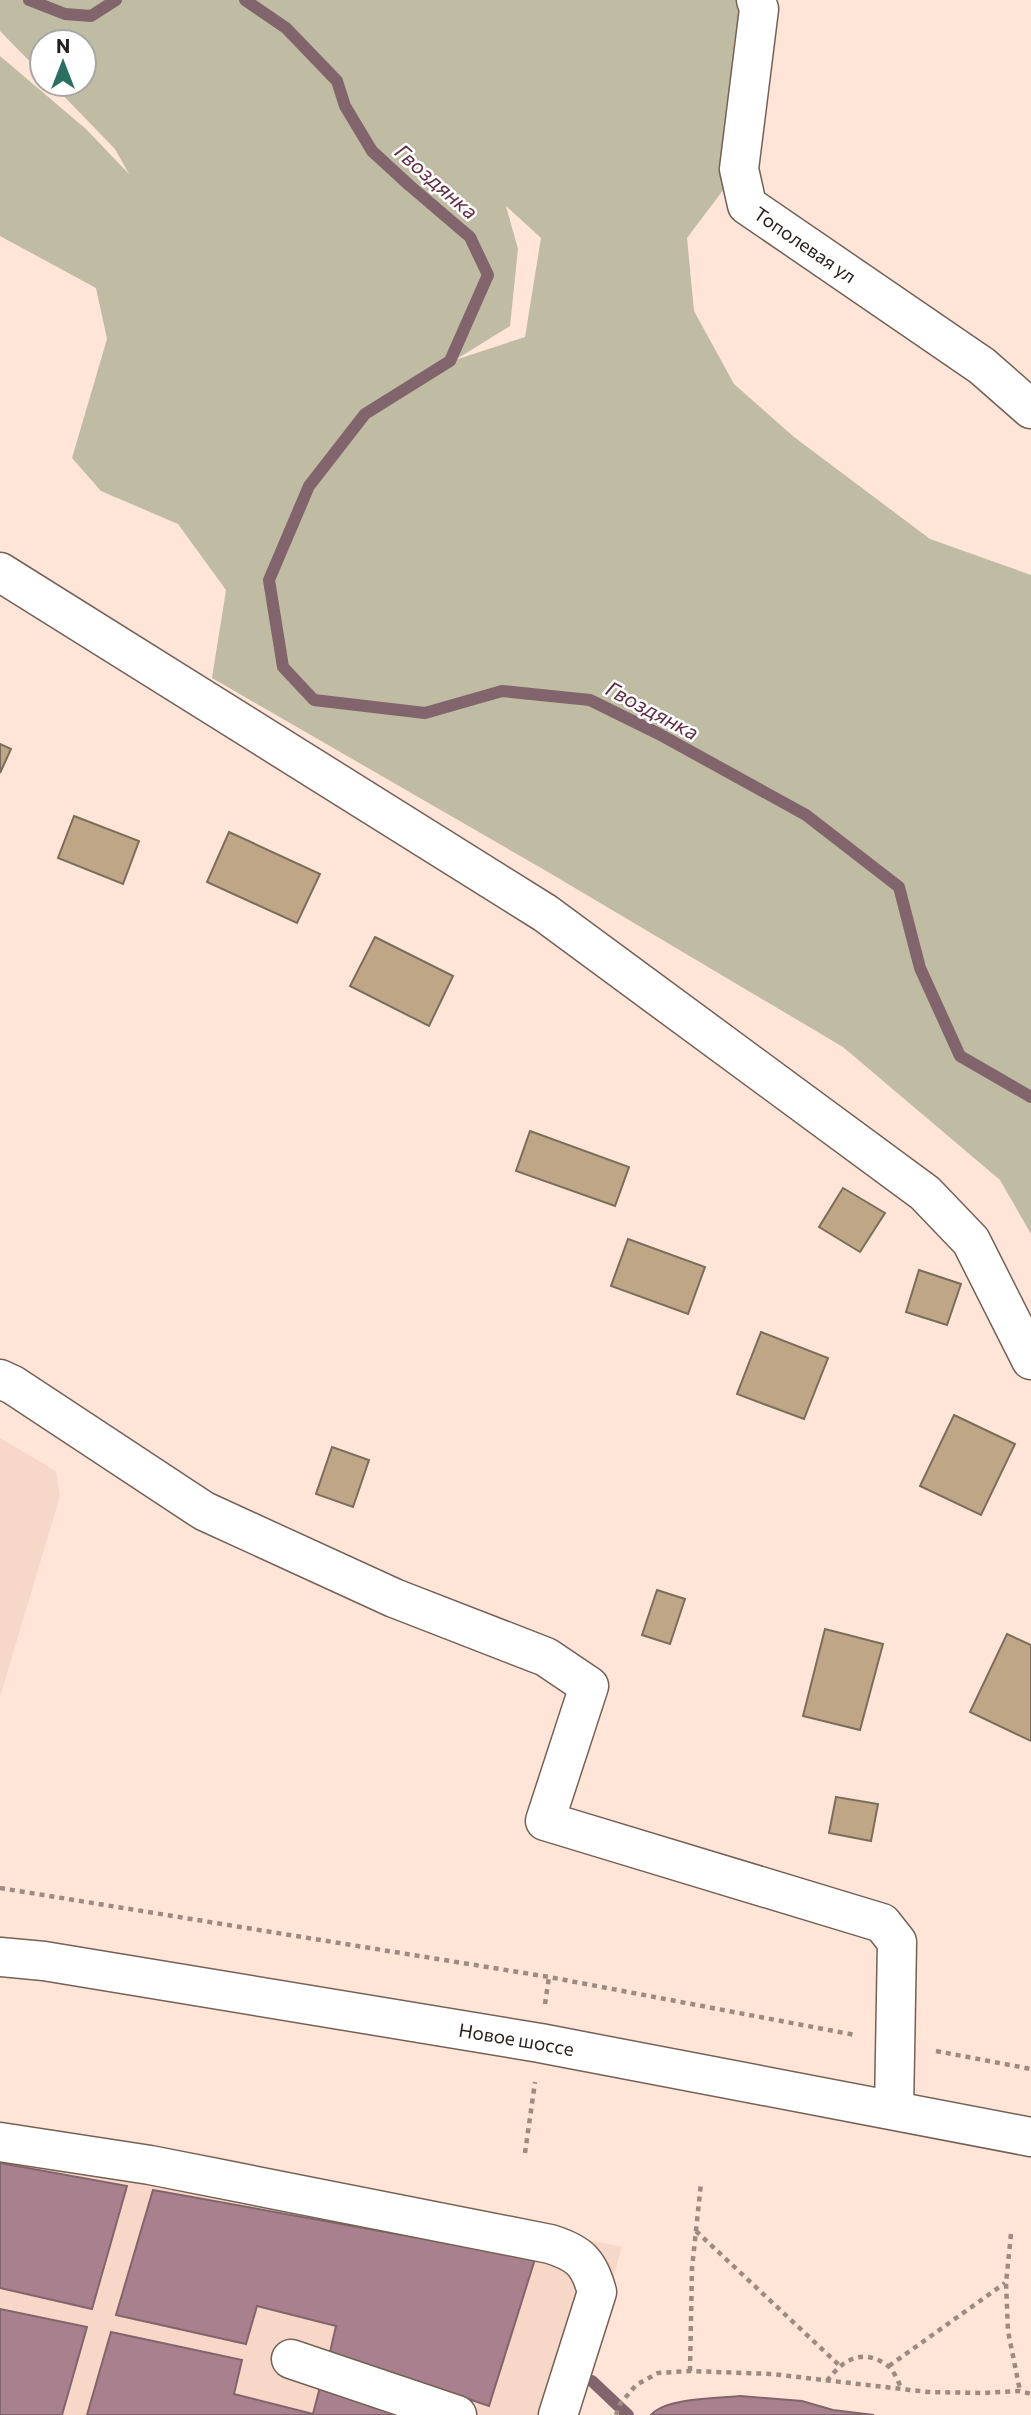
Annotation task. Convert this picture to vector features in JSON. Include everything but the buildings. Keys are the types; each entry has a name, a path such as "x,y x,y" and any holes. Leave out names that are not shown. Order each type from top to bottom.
{"street":[{"name":"Тополевая ул","path":"756,0 759,9 739,169 747,205 982,366 1031,409"},
{"path":"0,572 545,913 925,1193 971,1241 1031,1360"},
{"path":"0,1379 204,1511 394,1598 546,1657 589,1686 545,1821 881,1923 897,1942 894,2110"},
{"name":"Новое шоссе","path":"0,1957 44,1961 540,2043 1031,2137"},
{"path":"0,2142 150,2165 570,2250 581,2258 592,2275 597,2292 558,2415"},
{"path":"291,2359 457,2415"}],"path":[{"path":"0,1888 549,1977 857,2036"},
{"path":"924,2048 1031,2069"},
{"path":"690,2371 690,2317 701,2183"},
{"path":"696,2231 839,2365"},
{"path":"1011,2234 1006,2283 1007,2331 1020,2391"},
{"path":"889,2366 1006,2283"},
{"path":"826,2381 839,2365 853,2358 868,2357 889,2366 903,2389"},
{"path":"616,2415 620,2404 636,2385 658,2373 690,2371 772,2374 903,2389 1031,2393"}],"shaded area":[{"path":"0,0 756,0 739,169 687,238 694,311 734,384 794,437 930,539 1031,575 1031,1234 1000,1180 843,1047 548,872 212,678 226,590 178,524 101,491 72,458 107,339 96,288 0,236 0,56 28,80 28,98 49,98 86,129 129,174 115,149 66,98 98,98 98,28 28,28 28,60 0,31","holes":["506,206 541,238 525,337 455,360 510,326 518,249"]},
{"path":"0,1438 56,1471 60,1496 0,1697"},
{"path":"0,2124 217,2156 622,2247 574,2415 0,2415"},
{"path":"0,2163 127,2186 92,2309 0,2288"},
{"path":"153,2190 535,2259 489,2406 330,2352 336,2326 257,2306 246,2344 116,2315"},
{"path":"0,2309 87,2327 62,2415 0,2415"},
{"path":"111,2332 242,2360 234,2394 313,2414 320,2387 421,2415 87,2415"},
{"path":"740,2396 802,2401 833,2410 874,2415 651,2415 658,2409 680,2402"}],"waterway":[{"name":"Гвоздянка","path":"29,0 65,14 91,16 116,0"},
{"name":"Гвоздянка","path":"245,0 286,28 337,81 345,106 372,151 470,237 488,275 450,361 365,414 309,486 269,580 283,667 314,700 425,713 502,691 590,700 659,734 806,815 899,887 920,968 960,1056 1031,1097"},
{"path":"592,2381 628,2415"}]}
